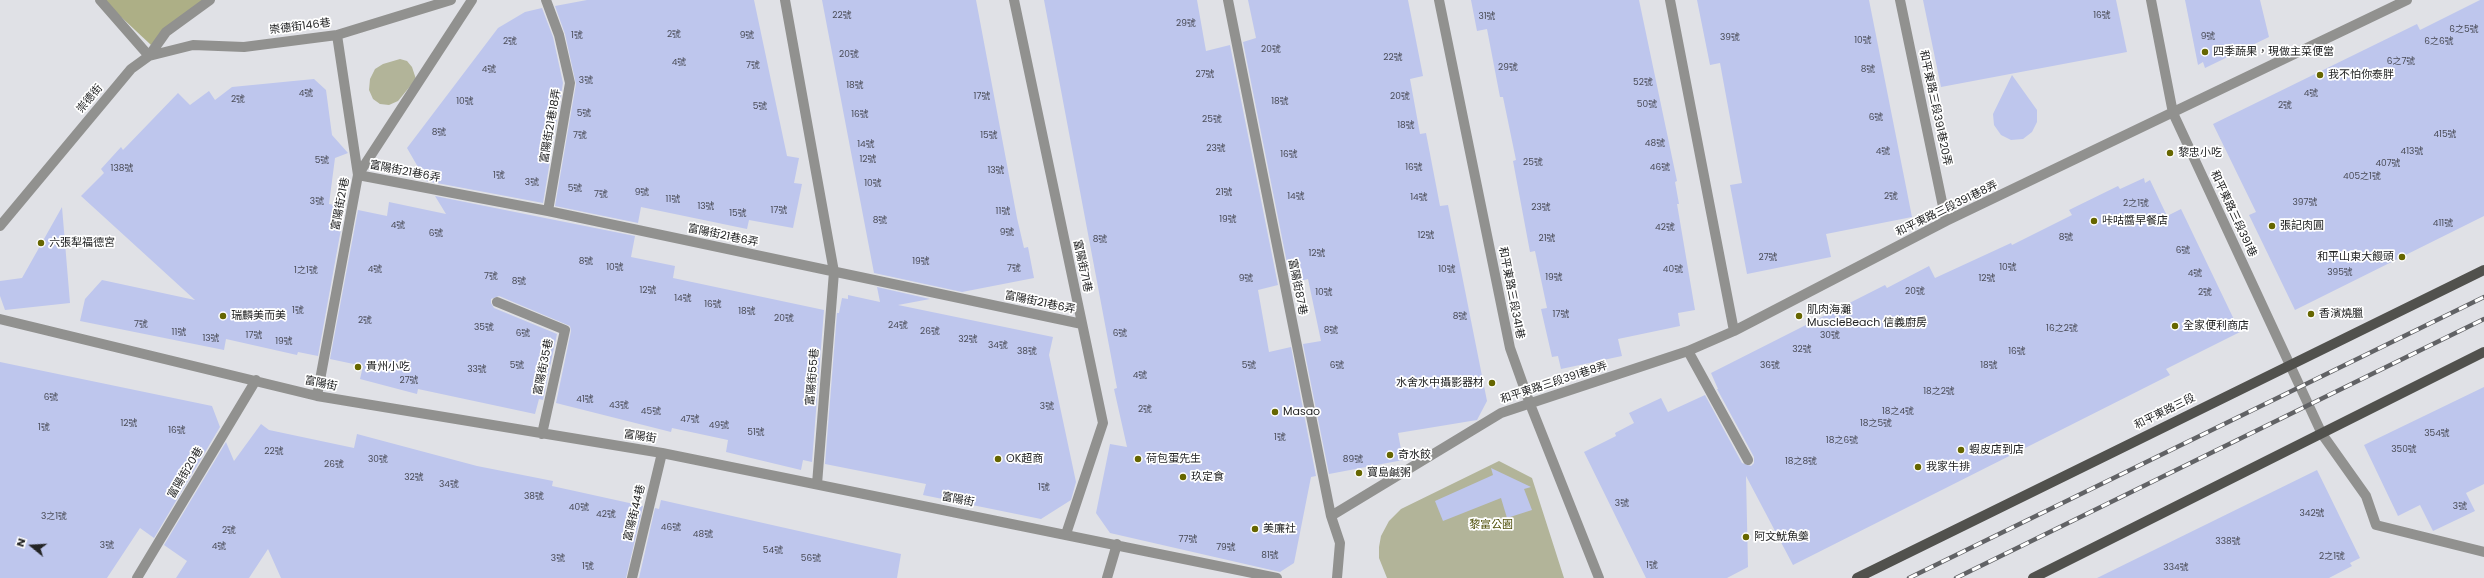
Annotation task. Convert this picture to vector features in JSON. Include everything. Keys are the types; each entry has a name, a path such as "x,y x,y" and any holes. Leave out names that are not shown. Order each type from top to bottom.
{"main road":[{"name":"和平東路三段","path":"1857,578 2484,270"},
{"path":"2033,578 2484,352"}],"street":[{"path":"100,0 149,56"},
{"name":"崇德街","path":"0,226 131,69 149,56 166,32 210,0"},
{"name":"崇德街146巷","path":"149,56 193,45 244,46 337,35 451,0"},
{"name":"富陽街21巷","path":"317,396 358,175 472,0"},
{"name":"富陽街21巷18弄","path":"546,0 559,35 570,83 548,211"},
{"name":"富陽街55巷","path":"784,0 834,272 817,484"},
{"name":"富陽街71巷","path":"1014,0 1103,423 1066,534"},
{"name":"富陽街87巷","path":"1228,0 1331,516 1340,543 1338,578"},
{"name":"和平東路三段341巷","path":"1439,0 1510,348 1530,404 1599,578"},
{"path":"1670,0 1734,331"},
{"name":"和平東路三段391巷20弄","path":"1900,0 1946,221"},
{"name":"和平東路三段391巷","path":"2151,0 2173,113 2322,434 2366,496 2376,525 2484,552"},
{"name":"和平東路三段391巷8弄","path":"1331,516 1501,413 1688,351 1734,331 1946,221 2407,0"},
{"path":"337,35 358,175"},
{"name":"富陽街21巷6弄","path":"358,175 548,211 1082,324"},
{"name":"富陽街35巷","path":"497,302 565,330 542,434"},
{"name":"富陽街","path":"0,319 317,396 662,453 1117,544 1277,578"},
{"path":"1688,351 1748,460"},
{"name":"富陽街20巷","path":"137,578 256,380"},
{"name":"富陽街44巷","path":"632,578 662,453"},
{"path":"1107,578 1117,544"}],"green space":[{"path":"103,0 208,0 151,45"},
{"path":"400,59 407,61 412,67 416,79 398,101 389,105 380,104 373,99 369,90 370,79 375,69 383,64"},
{"name":"黎富公園","path":"1499,461 1532,478 1564,578 1387,578 1379,558 1379,547 1381,536 1389,521 1401,509"}],"building":[{"path":"587,0 754,0 787,156 799,158 794,183 802,184 793,228 749,220 747,229 641,207 638,223 555,206 576,84 565,34 555,6"},
{"path":"822,0 976,0 1017,218 1024,248 1028,247 1034,278 962,292 874,273"},
{"path":"1044,0 1197,0 1206,51 1230,45 1278,285 1258,290 1269,352 1291,347 1316,476 1311,477 1294,563 1280,572 1110,533 1096,513 1110,444 1127,447 1114,389 1117,388"},
{"path":"1248,0 1408,0 1423,76 1410,79 1420,134 1426,133 1440,206 1448,205 1487,401 1477,420 1398,433 1403,460 1329,474 1303,344 1321,341 1308,279 1291,283 1243,42 1256,38"},
{"path":"1471,0 1639,0 1677,181 1675,182 1679,204 1677,204 1695,310 1678,313 1680,326 1618,339 1622,356 1561,369 1558,356 1552,357 1541,309 1547,308 1535,251 1530,252 1513,161 1516,160 1503,97 1500,97 1487,29 1477,31"},
{"path":"1697,0 1869,0 1912,217 1826,234 1831,257 1747,274 1730,185 1742,183 1720,63 1710,65"},
{"path":"1923,0 2116,0 2127,52 1941,87"},
{"path":"2185,0 2260,0 2269,37 2205,68 2203,62 2198,65"},
{"path":"2480,0 2484,0 2484,216 2295,310 2249,215 2256,212 2213,124 2417,24 2420,30"},
{"path":"542,8 553,37 563,83 543,203 426,181 407,148 498,28 525,12"},
{"path":"2012,75 2037,110 2037,122 2032,132 2023,139 2011,140 2001,135 1994,125 1993,114"},
{"path":"314,79 326,90 332,135 348,153 335,158 329,204 345,207 318,356 298,352 297,355 226,339 224,350 80,321 85,299 102,280 195,300 81,196 104,173 101,169 121,147 123,150 178,93 190,105 209,91 215,100 232,87"},
{"path":"2144,178 2145,183 2150,180 2167,216 2181,209 2240,332 2166,369 2170,375 1793,565 1746,476 1748,567 1727,578 1646,578 1584,452 1616,436 1615,433 1634,423 1629,413 1661,398 1668,412 1705,395 1742,463 1751,466 1754,463 1754,457 1717,389 1711,373 1885,285 1887,288 1929,266 1935,278 2011,243 2012,245 2072,215 2069,210 2118,186 2120,189"},
{"path":"435,196 635,236 631,257 675,266 673,278 824,310 812,462 803,460 801,470 726,452 728,440 672,428 671,432 556,403 571,331 570,326 499,296 491,299 491,303 494,308 557,334 543,400 539,399 535,414 418,389 417,394 360,379 363,366 330,359 358,210 387,216 389,202 446,214"},
{"path":"62,207 70,303 5,310 0,296 0,281 22,278"},
{"path":"877,287 930,299 898,305 1053,337 1049,355 1076,482 1071,500 1041,519 923,495 926,484 825,464 837,313 839,313 842,298 848,299 848,295 880,302"},
{"path":"0,362 212,406 220,427 154,538 140,528 107,578 0,578"},
{"path":"2484,387 2484,484 2466,493 2475,511 2433,531 2420,505 2398,516 2364,445"},
{"path":"261,424 269,430 354,448 357,434 477,466 553,481 552,486 643,506 626,578 281,578 268,549 249,578 176,578 187,561 164,545 226,442 234,461"},
{"path":"1491,468 1531,487 1524,489 1532,510 1507,518 1501,498 1443,521 1435,501 1493,475"},
{"path":"2317,470 2360,558 2350,563 2352,566 2329,578 2097,578"},
{"path":"661,500 901,554 897,578 639,578 655,508 659,509"}],"railway":[{"path":"1909,578 2484,297"},
{"path":"1956,578 2484,319"}],"place":[{"name":"四季蔬果，現做主菜便當","path":"2205,52"},
{"name":"我不怕你泰胖","path":"2320,75"},
{"name":"黎忠小吃","path":"2170,153"},
{"name":"咔咕醬早餐店","path":"2094,221"},
{"name":"張記肉圓","path":"2272,226"},
{"name":"六張犁福德宮","path":"41,243"},
{"name":"和平山東大饅頭","path":"2402,257"},
{"name":"香濱燒臘","path":"2311,314"},
{"name":"瑞麟美而美","path":"223,316"},
{"name":"肌肉海灘 MuscleBeach 信義廚房","path":"1799,316"},
{"name":"全家便利商店","path":"2175,326"},
{"name":"貴州小吃","path":"358,367"},
{"name":"水舍水中攝影器材","path":"1492,383"},
{"name":"Masao","path":"1275,412"},
{"name":"蝦皮店到店","path":"1961,450"},
{"name":"奇水餃","path":"1390,455"},
{"name":"OK超商","path":"998,459"},
{"name":"荷包蛋先生","path":"1138,459"},
{"name":"我家牛排","path":"1918,467"},
{"name":"寶島鹹粥","path":"1359,473"},
{"name":"玖定食","path":"1183,477"},
{"name":"美廉社","path":"1255,529"},
{"name":"阿文魷魚羹","path":"1746,537"}]}
